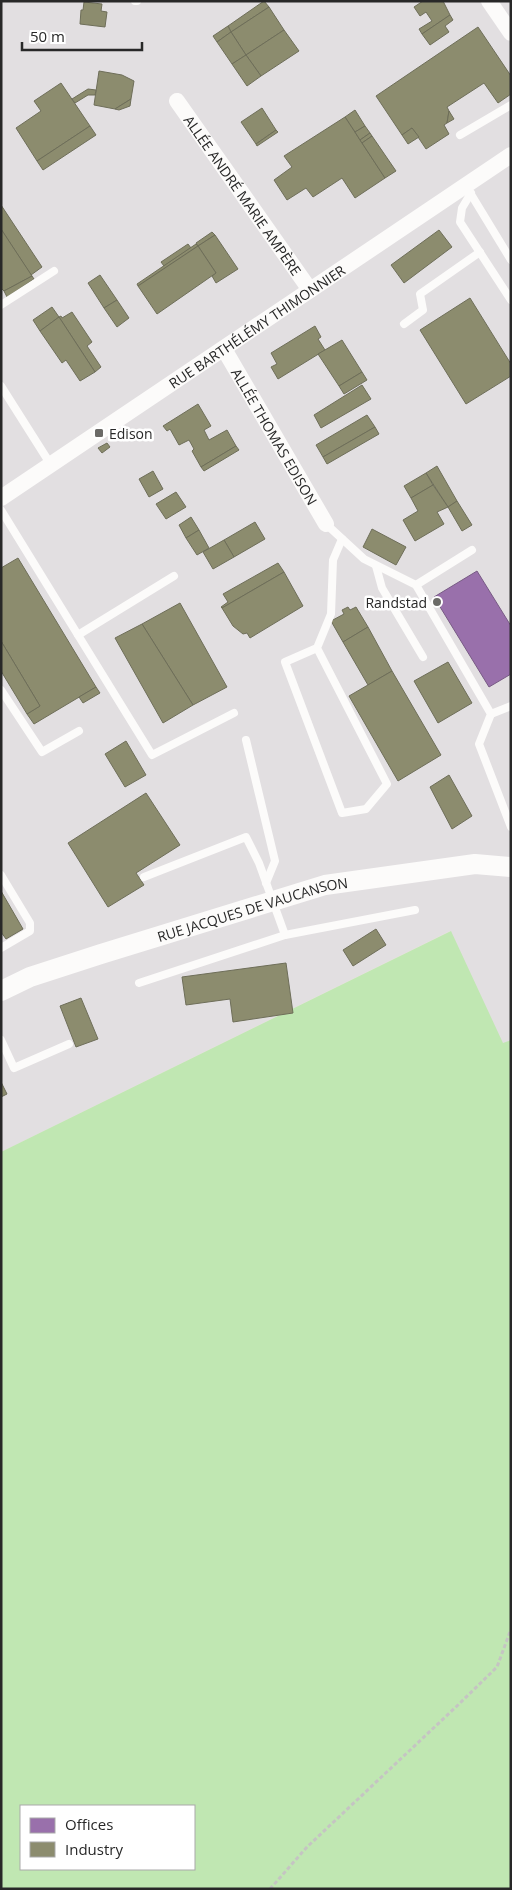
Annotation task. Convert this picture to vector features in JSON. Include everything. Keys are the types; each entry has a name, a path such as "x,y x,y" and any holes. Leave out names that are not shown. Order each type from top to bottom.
{"street":[{"path":"489,1 511,33"},
{"name":"ALLÉE ANDRÉ MARIE AMPÈRE","path":"177,101 310,290"},
{"name":"RUE BARTHÉLÉMY THIMONNIER","path":"1,498 310,290 468,189 511,155"},
{"name":"ALLÉE THOMAS EDISON","path":"224,349 326,524"},
{"name":"RUE JACQUES DE VAUCANSON","path":"1,991 39,974 269,892 475,864 511,866"}],"lane":[{"path":"460,135 511,105"},
{"path":"468,189 460,222 511,300"},
{"path":"468,189 511,260"},
{"path":"404,324 423,310 420,294 480,252"},
{"path":"1,305 54,271"},
{"path":"1,386 51,465"},
{"path":"1,510 152,755 234,713"},
{"path":"326,524 364,559 416,585 491,714"},
{"path":"317,648 387,784 366,809 342,813 284,662 317,648 331,614 334,560 342,539"},
{"path":"416,585 472,550"},
{"path":"376,566 382,588 423,657"},
{"path":"78,635 174,576"},
{"path":"1,690 42,752 79,731"},
{"path":"511,706 491,714 479,744 507,806 511,827"},
{"path":"246,740 275,861 269,892"},
{"path":"144,877 246,838 259,863 285,935"},
{"path":"1,875 30,923 30,931 1,948"},
{"path":"140,983 285,935 415,910"},
{"path":"1,1040 14,1068 68,1044"}],"path":[{"path":"270,1889 307,1847 497,1667 511,1629"}],"shaded area":[{"path":"1,1 511,1 511,1040 503,1044 450,931 1,1152"}],"green space":[{"path":"451,931 503,1043 511,1040 511,1889 1,1889 1,1152"}],"building: Offices":[{"path":"477,571 511,626 511,674 489,687 434,597"}],"building: Industry":[{"path":"264,1 269,7 231,32 228,26"},
{"path":"423,1 443,1 450,15 422,34 419,29 432,21 426,12 420,16 414,7"},
{"path":"84,2 102,4 101,11 107,12 105,27 80,24 81,10 83,10"},
{"path":"269,7 284,30 246,55 231,32"},
{"path":"450,15 453,20 445,26 449,32 430,45 422,34"},
{"path":"228,26 231,32 217,42 213,36"},
{"path":"478,27 511,76 511,94 498,103 484,83 447,107 449,111 447,123 444,125 449,134 426,149 412,128 402,135 376,96"},
{"path":"284,30 299,51 261,76 246,55"},
{"path":"231,32 246,55 232,64 217,42"},
{"path":"246,55 261,76 247,86 232,64"},
{"path":"99,71 122,75 134,81 131,99 115,109 94,105"},
{"path":"61,83 90,126 37,161 16,128 41,111 34,101"},
{"path":"88,89 96,90 95,95 88,95 75,103 72,99"},
{"path":"131,99 130,106 119,110 115,109"},
{"path":"262,108 276,130 256,144 241,122"},
{"path":"355,110 365,126 355,132 345,117"},
{"path":"449,111 454,119 447,123"},
{"path":"345,117 385,178 355,198 342,178 313,197 306,188 287,200 274,180 292,167 284,156"},
{"path":"90,126 96,135 43,170 37,161"},
{"path":"365,126 370,133 360,140 355,132"},
{"path":"412,128 419,137 408,144 402,135"},
{"path":"276,130 278,132 257,146 256,144"},
{"path":"370,133 372,136 362,143 360,140"},
{"path":"372,136 396,171 385,178 362,143"},
{"path":"1,205 42,267 31,275 1,229"},
{"path":"1,229 32,276 4,291 1,288"},
{"path":"439,230 452,247 404,283 391,265"},
{"path":"212,232 215,235 198,246 196,243"},
{"path":"215,235 238,269 216,283 212,276 216,273 198,246"},
{"path":"188,244 191,248 164,266 161,262"},
{"path":"196,244 198,246 138,286 137,284"},
{"path":"198,246 216,273 157,314 138,286"},
{"path":"100,275 117,300 104,308 88,283"},
{"path":"32,276 34,279 7,297 4,291"},
{"path":"470,298 511,364 511,376 466,404 420,330"},
{"path":"117,300 129,318 117,327 104,308"},
{"path":"52,307 59,317 40,331 33,320"},
{"path":"72,312 92,342 87,346 101,367 95,372 59,317 61,316 62,318"},
{"path":"59,317 95,372 80,381 66,360 62,363 40,331"},
{"path":"315,326 321,337 318,339 325,350 278,379 271,367 277,364 271,353"},
{"path":"342,340 362,372 339,386 318,354"},
{"path":"362,372 367,380 344,394 339,386"},
{"path":"362,385 371,399 321,428 314,415"},
{"path":"198,404 211,426 204,430 209,440 227,430 236,446 201,467 192,451 194,449 189,440 179,445 170,429 167,431 163,426"},
{"path":"367,415 375,427 323,457 316,445"},
{"path":"375,427 379,434 327,464 323,457"},
{"path":"107,443 110,447 102,453 98,448"},
{"path":"236,446 239,450 204,471 201,467"},
{"path":"437,466 457,501 448,507 426,473"},
{"path":"153,471 163,489 149,497 139,479"},
{"path":"426,473 433,485 411,498 404,486"},
{"path":"433,485 448,507 437,512 444,524 415,541 403,520 418,511 411,498"},
{"path":"176,492 186,507 166,519 156,504"},
{"path":"457,501 472,525 462,531 448,507"},
{"path":"191,517 199,530 186,538 179,525"},
{"path":"255,522 265,539 234,557 224,540"},
{"path":"372,529 406,547 396,565 363,547"},
{"path":"199,530 209,548 197,555 186,538"},
{"path":"224,540 234,557 213,569 203,552"},
{"path":"18,558 96,687 34,724 27,714 40,706 1,641 1,568"},
{"path":"278,563 284,572 221,607 228,602 223,594"},
{"path":"284,572 303,606 250,638 247,633 243,634 233,626 222,608"},
{"path":"180,603 227,687 193,705 142,624"},
{"path":"348,607 350,610 356,607 368,627 343,642 331,621 344,614 342,610"},
{"path":"142,624 193,705 163,723 115,638"},
{"path":"368,627 392,671 368,685 343,642"},
{"path":"1,641 40,706 27,714 1,671"},
{"path":"448,662 472,703 438,723 414,681"},
{"path":"392,671 441,755 398,781 349,696"},
{"path":"96,687 100,693 83,703 79,697"},
{"path":"126,741 146,775 125,787 105,754"},
{"path":"449,775 472,816 452,829 430,787"},
{"path":"146,793 180,845 136,873 144,885 108,907 68,843"},
{"path":"1,891 23,929 6,939 1,932"},
{"path":"376,929 386,945 353,966 343,950"},
{"path":"286,963 293,1013 233,1022 230,999 186,1005 182,977"},
{"path":"81,998 98,1039 76,1047 60,1006"},
{"path":"1,1082 7,1094 1,1097"}],"place":[{"name":"Edison","path":"99,433"},
{"name":"Randstad","path":"437,602"}]}
